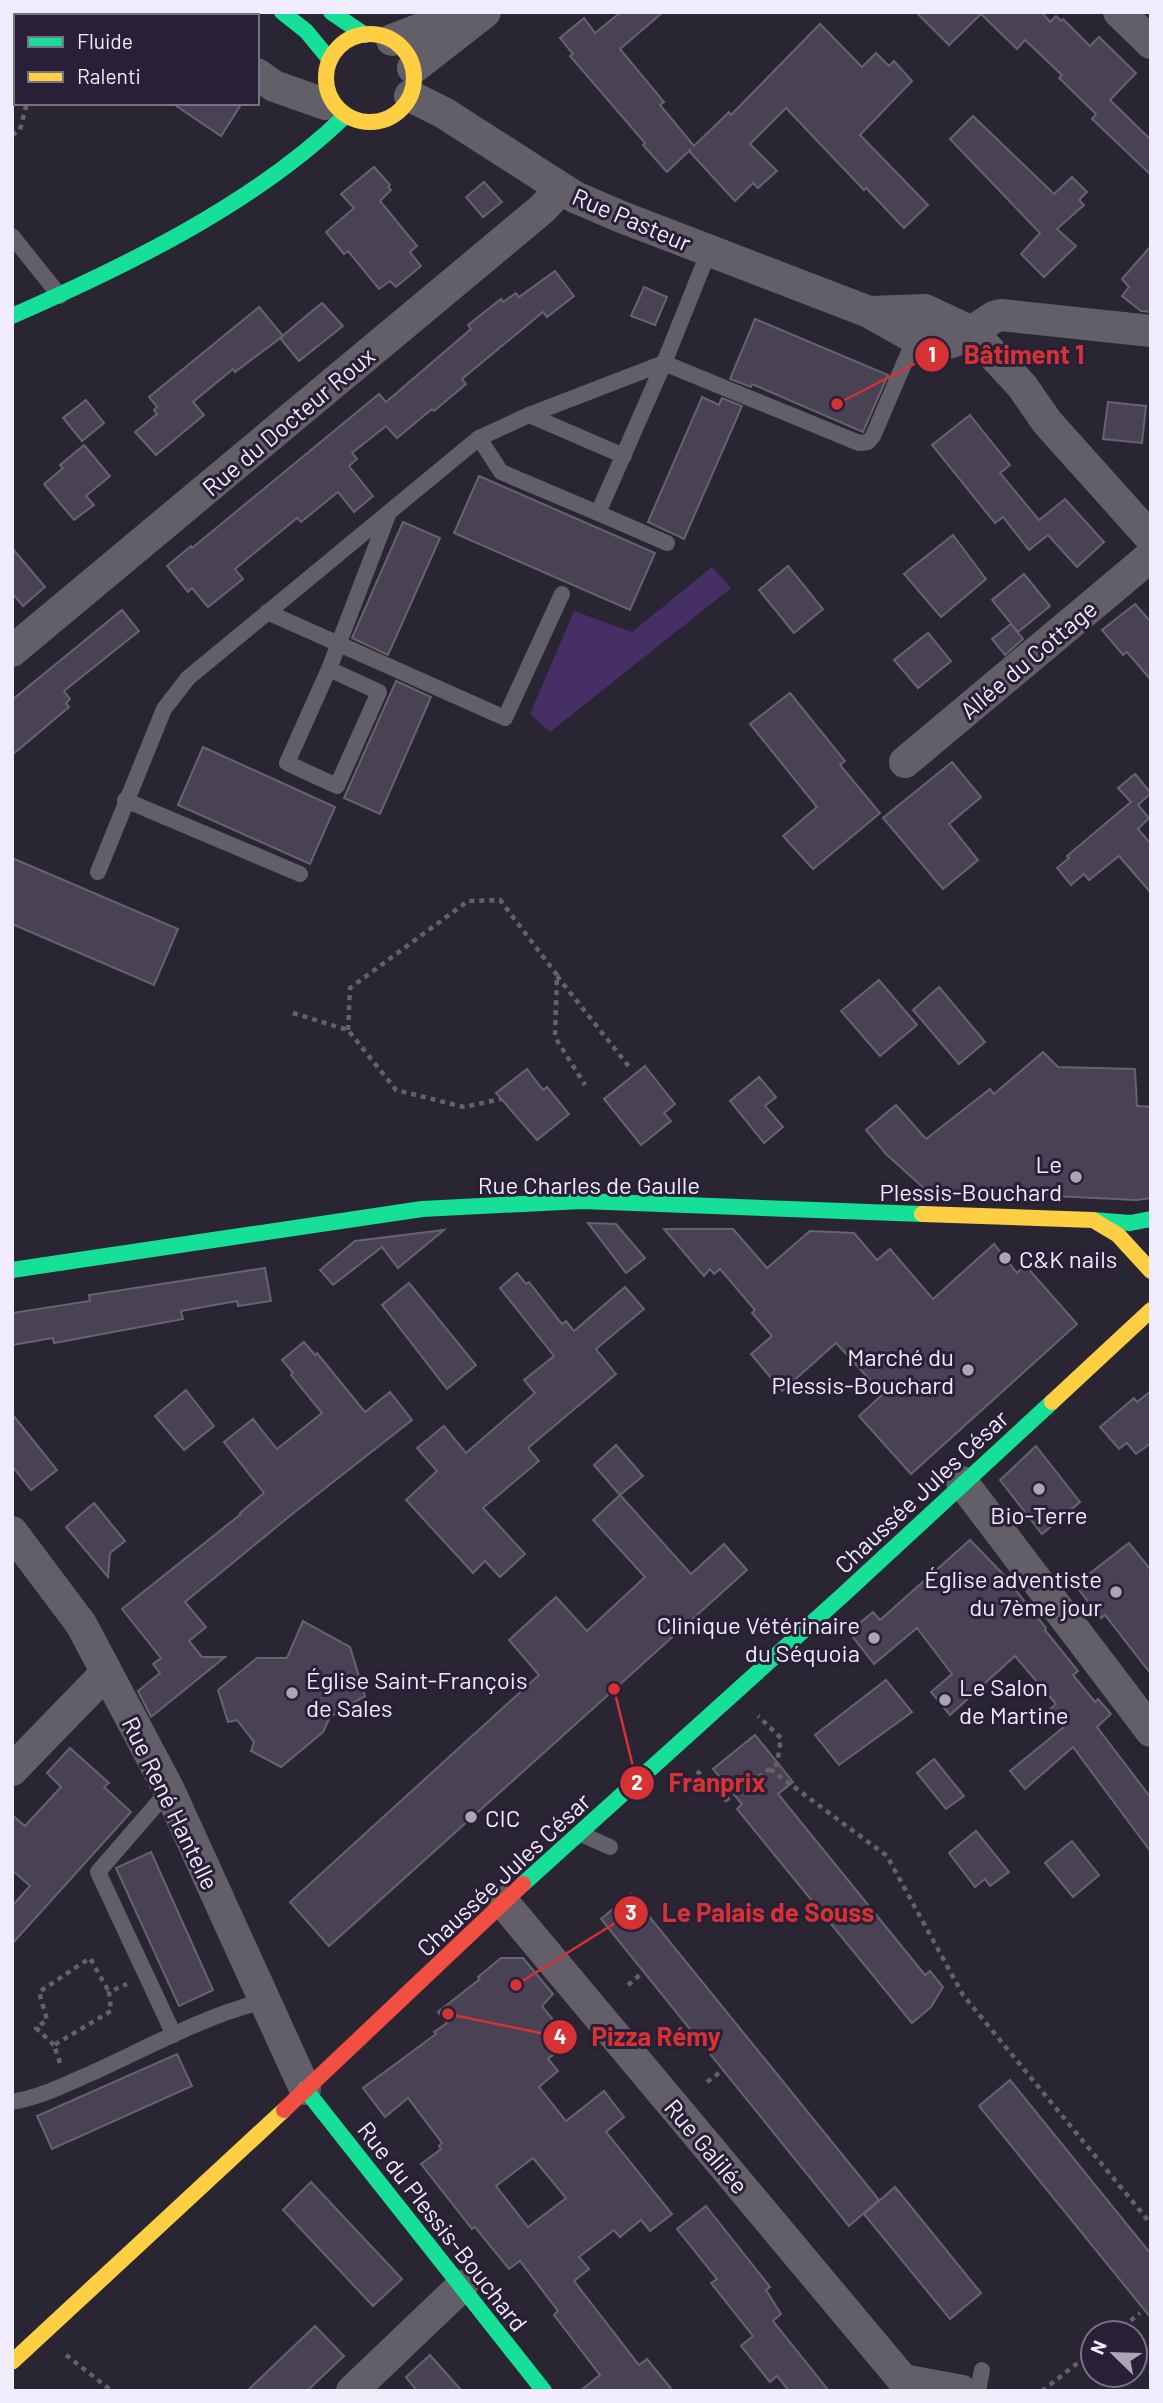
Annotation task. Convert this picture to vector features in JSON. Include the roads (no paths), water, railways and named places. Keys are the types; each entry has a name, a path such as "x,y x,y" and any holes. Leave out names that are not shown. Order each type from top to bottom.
{"street":[{"path":"282,12 306,31 330,60"},
{"path":"331,12 401,47 409,57 412,82"},
{"path":"12,317 60,296 173,237 272,178 329,108 327,73 330,60 338,48 350,39 378,37 465,12"},
{"path":"259,75 274,86 360,121 375,122 390,118 402,109 412,82 485,12"},
{"path":"1119,12 1151,43"},
{"name":"Rue Pasteur","path":"412,82 444,113 561,189 619,216 869,312 972,332 1022,386 1047,422 1151,538"},
{"path":"173,237 239,180"},
{"name":"Rue du Docteur Roux","path":"12,651 542,209 561,189"},
{"path":"972,332 1001,315 1151,331"},
{"name":"Allée du Cottage","path":"905,762 1151,556"},
{"name":"Rue Charles de Gaulle","path":"12,1270 422,1209 555,1202 1130,1223 1151,1219"},
{"path":"1093,1220 1110,1227 1151,1271"},
{"name":"Chaussée Jules César","path":"12,2362 503,1902 844,1594 893,1541 1151,1310"},
{"path":"962,1482 1151,1731"},
{"name":"Rue René Hantelle","path":"12,1532 81,1624 169,1790 306,2089"},
{"path":"12,1770 106,1673"},
{"name":"Rue Galilée","path":"503,1902 900,2385"},
{"name":"Rue du Plessis-Bouchard","path":"306,2089 544,2391"},
{"path":"352,2391 462,2286"},
{"path":"900,2385 972,2380"}],"lane":[{"path":"12,236 60,296"},
{"path":"597,513 664,363 709,251"},
{"path":"97,872 164,709 188,678 479,438 529,415 664,363 859,443 868,442 873,436 920,324"},
{"path":"529,415 624,456"},
{"path":"479,438 501,472 667,543"},
{"path":"329,669 379,691 337,786 287,763 340,644 389,513"},
{"path":"267,612 505,718 562,594"},
{"path":"125,800 300,874"},
{"path":"829,1578 844,1594"},
{"path":"169,1790 98,1871 174,2035"},
{"path":"579,1833 610,1847"},
{"path":"12,2102 37,2098 174,2035 265,2001"},
{"path":"972,2380 978,2391"}],"place":[{"name":"Bâtiment 1","path":"837,404"},
{"name":"Le Plessis-Bouchard","path":"1076,1177"},
{"name":"C&K nails","path":"1005,1258"},
{"name":"Marché du Plessis-Bouchard","path":"968,1370"},
{"name":"Bio-Terre","path":"1039,1489"},
{"name":"Église adventiste du 7ème jour","path":"1116,1592"},
{"name":"Clinique Vétérinaire du Séquoia","path":"874,1638"},
{"name":"Franprix","path":"614,1689"},
{"name":"Église Saint-François de Sales","path":"292,1693"},
{"name":"Le Salon de Martine","path":"945,1700"},
{"name":"CIC","path":"471,1817"},
{"name":"Le Palais de Souss","path":"516,1985"},
{"name":"Pizza Rémy","path":"448,2014"}]}
